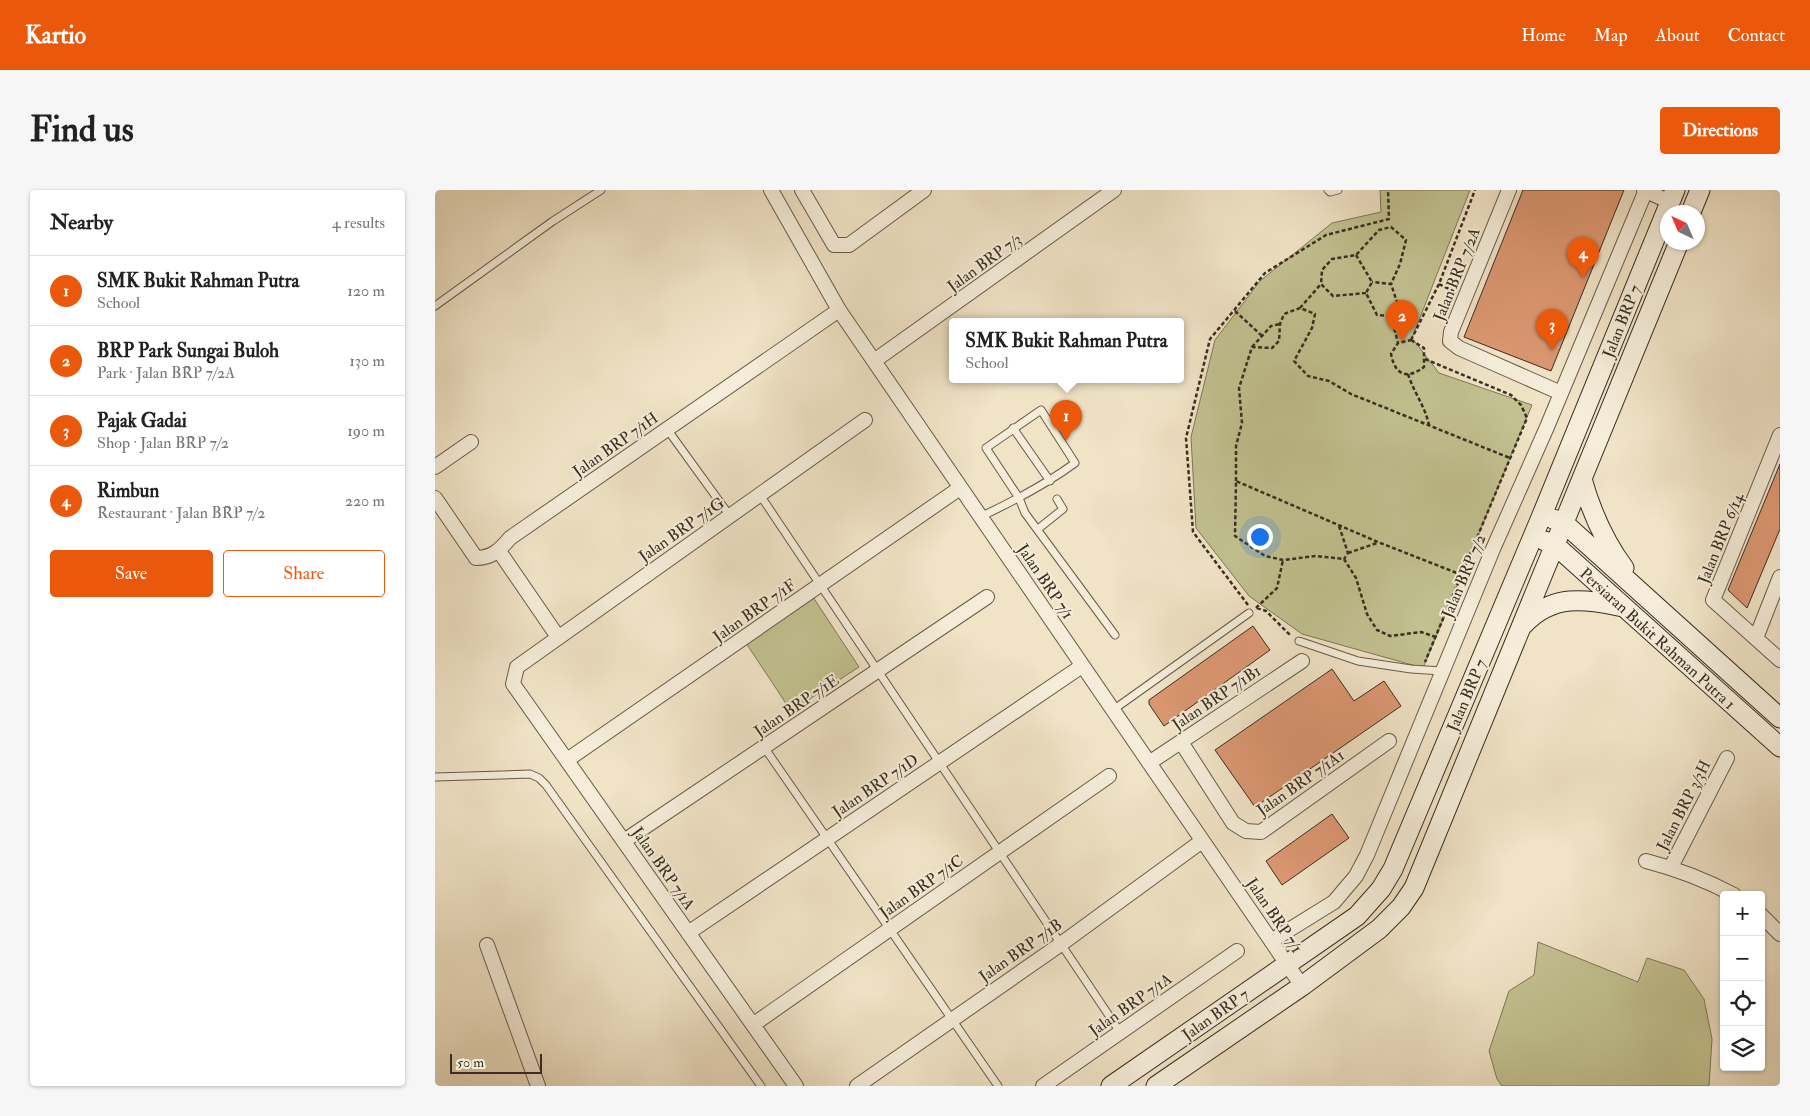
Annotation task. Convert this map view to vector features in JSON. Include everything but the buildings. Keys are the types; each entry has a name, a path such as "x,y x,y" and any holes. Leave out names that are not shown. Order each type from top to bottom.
{"main road":[{"path":"1694,205 1700,190"},
{"name":"Jalan BRP 7","path":"1111,1086 1357,916 1381,889 1393,869 1542,515 1672,196"},
{"name":"Jalan BRP 7","path":"1156,1086 1302,986 1379,929 1401,907 1415,888 1676,250"},
{"path":"1582,479 1592,512 1605,538 1619,561 1645,595"},
{"name":"Persiaran Bukit Rahman Putra 1","path":"1542,515 1564,523 1780,718"},
{"name":"Persiaran Bukit Rahman Putra 1","path":"1533,536 1555,545 1780,747"},
{"path":"1521,628 1537,613 1559,603 1591,600 1624,607"}],"street":[{"name":"Jalan BRP 7/1","path":"771,190 839,310 1302,986"},
{"path":"802,190 834,245 849,245 924,190"},
{"name":"Jalan BRP 7/3","path":"874,362 1114,190"},
{"name":"Jalan BRP 7/2A","path":"1509,190 1451,332 1450,341 1459,348 1561,393"},
{"path":"1645,190 1672,196"},
{"name":"Jalan BRP 7/2","path":"1271,941 1334,902 1356,876 1367,855 1493,549 1561,393 1645,190"},
{"name":"Jalan BRP 7/1H","path":"499,551 510,538 839,310"},
{"name":"Jalan BRP 7/1G","path":"517,666 865,420"},
{"name":"Jalan BRP 6/14","path":"1756,638 1713,600 1780,435"},
{"path":"435,467 471,442"},
{"name":"Jalan BRP 7/1F","path":"567,760 961,488"},
{"path":"435,498 476,558 486,558 499,551 558,637"},
{"path":"1780,577 1756,638 1780,660"},
{"name":"Jalan BRP 7/1E","path":"624,841 987,597"},
{"name":"Jalan BRP 7/1B1","path":"1149,763 1302,660"},
{"name":"Jalan BRP 7/1A","path":"517,666 513,684 796,1086"},
{"name":"Jalan BRP 7/1D","path":"688,933 1082,666"},
{"name":"Jalan BRP 7/1A1","path":"1181,742 1233,823 1246,831 1261,832 1389,741"},
{"name":"Jalan BRP 3/3H","path":"1671,867 1727,758"},
{"name":"Jalan BRP 7/1C","path":"754,1024 1109,776"},
{"name":"Jalan BRP 7/1B","path":"857,1086 1061,944 1202,841"},
{"path":"1646,861 1671,867 1727,891"},
{"path":"1765,918 1780,933"},
{"path":"487,945 538,1086"},
{"name":"Jalan BRP 7/1A","path":"1043,1086 1237,951"}],"lane":[{"path":"435,306 553,221 601,190"},
{"path":"1328,190 1330,192 1339,190"},
{"path":"981,517 1019,498 1050,481 1075,463 1041,410 986,448 1019,498 1025,512 1115,635"},
{"path":"1013,428 1050,481"},
{"path":"667,429 730,516"},
{"path":"760,495 1120,1032"},
{"path":"1038,529 1063,509 1057,499"},
{"path":"1113,710 1253,610"},
{"path":"1299,641 1357,661 1442,671"},
{"path":"764,747 998,1086"},
{"path":"435,777 530,774 539,778 546,785 761,1086"}],"path":[{"path":"1365,293 1377,315 1391,316 1397,311 1397,302 1391,284 1399,264 1405,240 1391,227 1388,190"},
{"path":"1411,340 1439,284 1475,190"},
{"path":"1253,610 1193,532 1187,438 1211,339 1265,273 1326,235 1389,219"},
{"path":"1252,347 1272,348 1279,341 1280,324 1283,314 1300,308 1321,284 1322,270 1332,259 1357,255 1379,230 1391,227"},
{"path":"1357,255 1372,282"},
{"path":"1372,282 1391,284"},
{"path":"1365,293 1372,282"},
{"path":"1321,284 1333,296 1365,293"},
{"path":"1439,284 1465,297"},
{"path":"1300,308 1315,314 1312,328 1294,361 1308,376 1329,381 1351,394 1511,458"},
{"path":"1235,310 1261,335"},
{"path":"1391,316 1398,343"},
{"path":"1280,324 1271,326 1252,347 1239,388 1242,423 1236,446 1235,536 1265,556 1283,560 1316,556 1344,559"},
{"path":"1411,340 1423,348 1424,367 1417,372 1408,374 1399,372 1393,366 1391,354 1398,343 1411,340"},
{"path":"1422,670 1527,418 1521,405 1511,395 1425,359"},
{"path":"1408,374 1413,390 1426,410 1429,425"},
{"path":"1236,481 1378,542 1462,575"},
{"path":"1339,525 1348,553"},
{"path":"1344,559 1348,553 1378,542"},
{"path":"1344,559 1356,578 1367,614 1377,630 1390,636 1421,632 1436,638"},
{"path":"1253,610 1277,588 1283,560"},
{"path":"1253,610 1260,608 1266,611 1291,636 1299,641"}],"shaded area":[{"path":"1380,190 1470,190 1412,338 1439,373 1532,405 1423,668 1302,634 1249,596 1196,528 1191,437 1215,340 1260,281 1332,223 1381,212"},
{"path":"813,597 859,667 791,711 746,643"},
{"path":"1538,942 1638,982 1647,958 1684,970 1704,999 1712,1039 1709,1086 1502,1086 1497,1079 1489,1051 1509,991 1534,975"}],"place":[{"name":"Rimbun","path":"1583,278"},
{"name":"BRP Park Sungai Buloh","path":"1402,341"},
{"name":"Pajak Gadai","path":"1552,350"},
{"name":"SMK Bukit Rahman Putra","path":"1066,441"}]}
